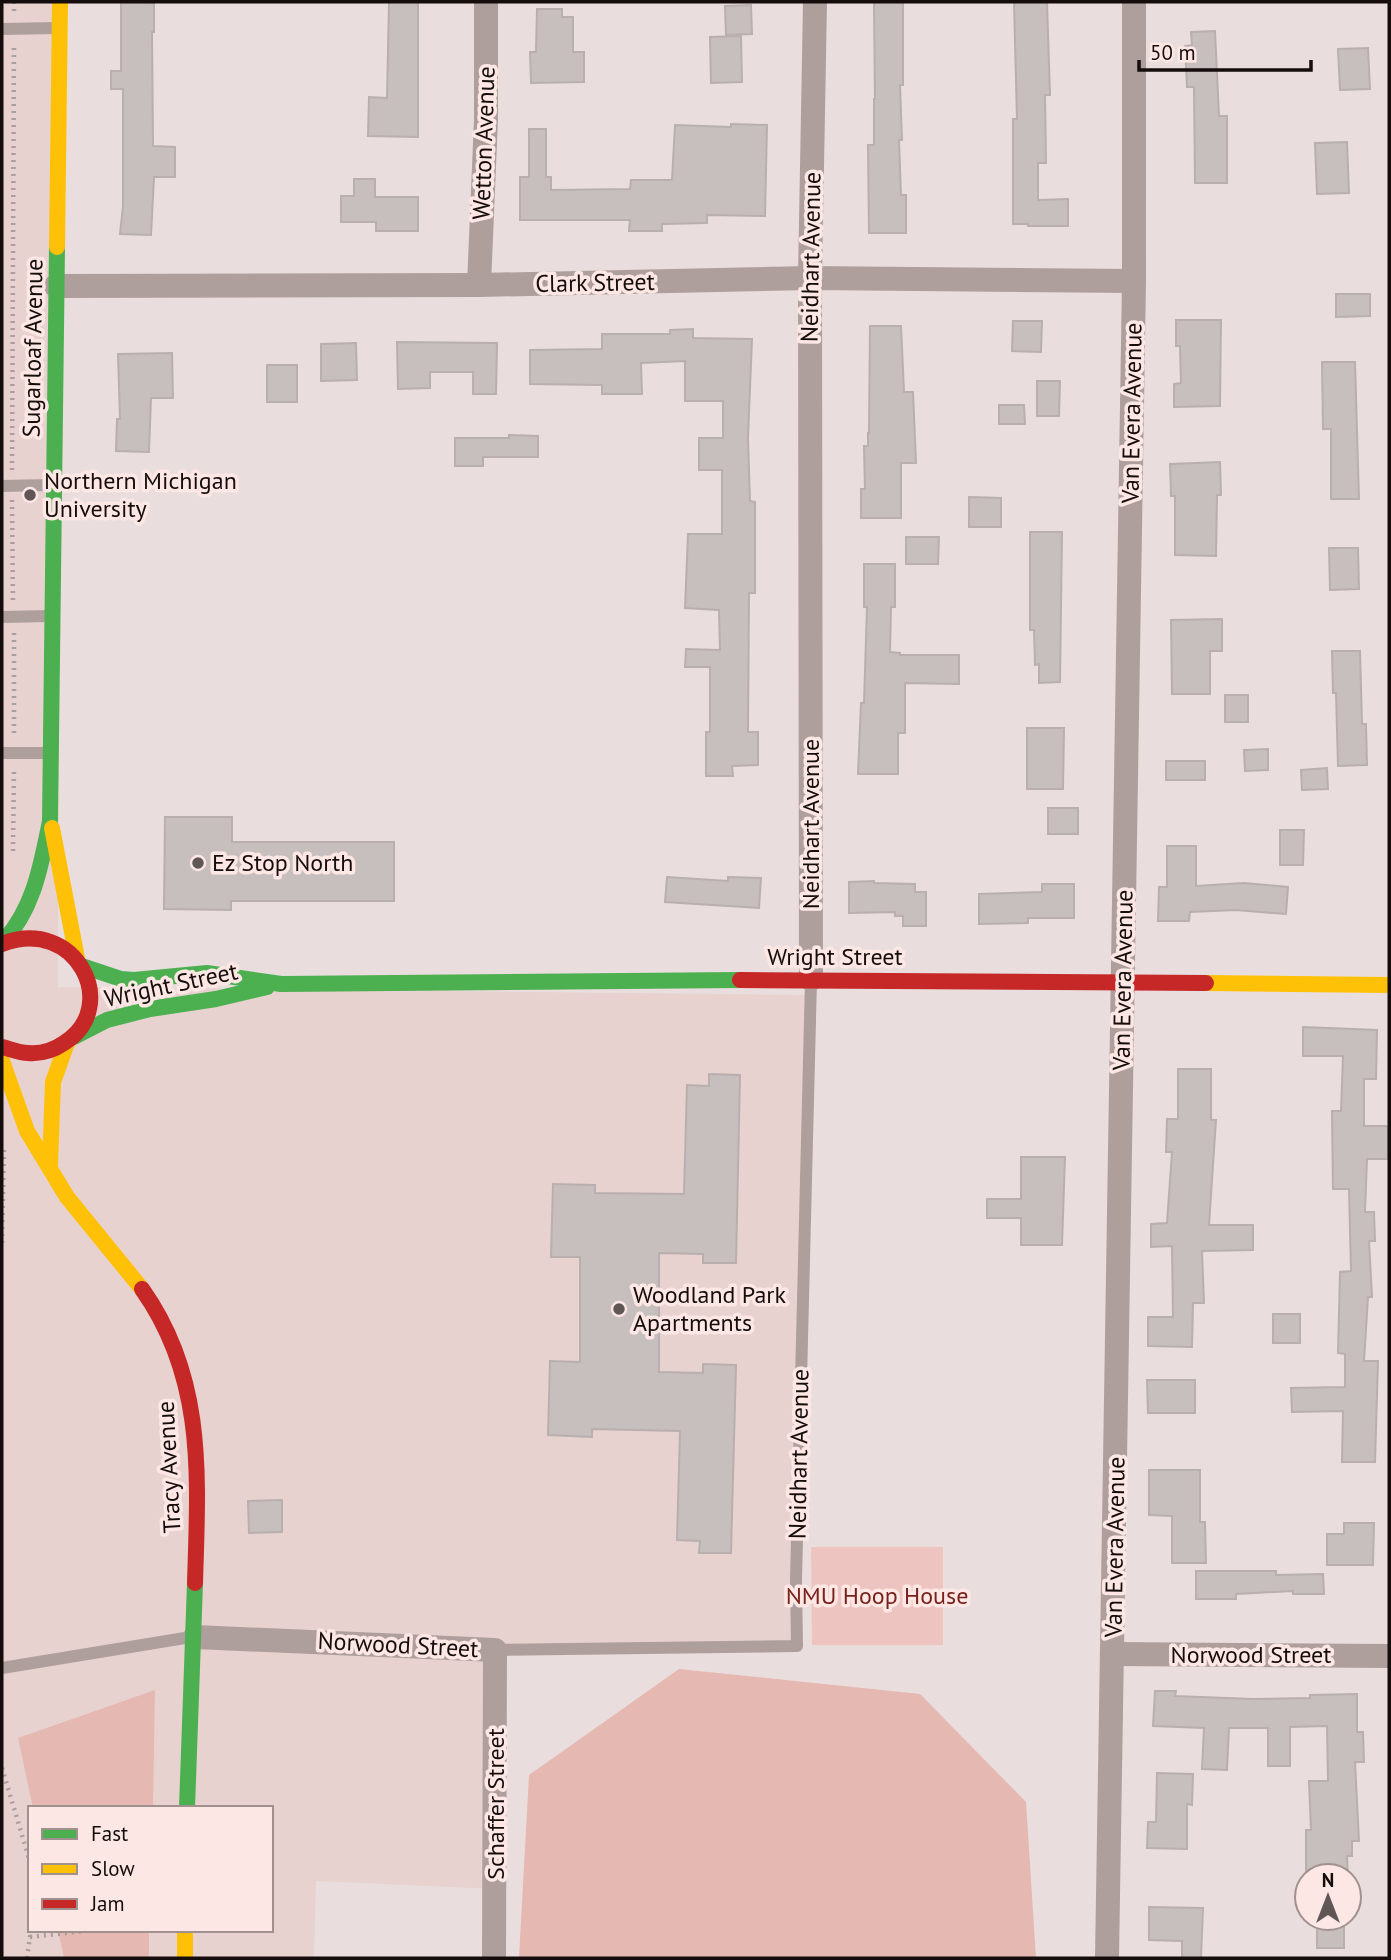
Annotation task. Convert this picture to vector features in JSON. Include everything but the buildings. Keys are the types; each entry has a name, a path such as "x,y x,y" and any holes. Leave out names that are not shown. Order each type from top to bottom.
{"main road":[{"name":"Sugarloaf Avenue","path":"2,944 23,918 50,821 60,2"},
{"name":"Sugarloaf Avenue","path":"50,821 62,862 65,908 80,962 89,983 90,1002 85,1020 70,1040"},
{"name":"Wright Street","path":"2,944 20,937 54,941 80,962 121,979 134,981 206,972 281,984 811,979 1389,985"},
{"name":"Wright Street","path":"2,1047 21,1054 50,1053 107,1020 166,1005 216,999 281,984"},
{"path":"50,1165 53,1082 70,1040"},
{"name":"Tracy Avenue","path":"2,1061 26,1128 40,1153 50,1165 73,1206 142,1290 159,1315 184,1370 195,1426 197,1466 195,1637 188,1733 187,1806"},
{"path":"184,1958 185,1932"}],"street":[{"name":"Wetton Avenue","path":"479,285 486,119 486,2"},
{"name":"Neidhart Avenue","path":"811,979 810,278 815,2"},
{"name":"Van Evera Avenue","path":"1107,1958 1134,281 1134,2"},
{"name":"Clark Street","path":"56,286 479,285 810,278 1134,281"},
{"name":"Norwood Street","path":"195,1637 495,1650"},
{"name":"Schaffer Street","path":"494,1958 495,1650"},
{"name":"Norwood Street","path":"1113,1654 1389,1656"}],"lane":[{"path":"8,29 60,28"},
{"path":"7,486 55,485"},
{"path":"8,617 54,616"},
{"path":"8,753 51,753"},
{"name":"Neidhart Avenue","path":"797,1646 796,1580 811,979"},
{"name":"Norwood Street","path":"2,1668 195,1637"},
{"name":"Norwood Street","path":"495,1650 797,1646"}],"path":[{"path":"12,857 8,753 8,29 14,2"},
{"path":"2,1243 4,1139"},
{"path":"2,1768 28,1855"},
{"path":"27,1958 31,1932"},
{"path":"30,1937 77,1932"}],"shaded area":[{"name":"Northern Michigan University","path":"2,2 60,2 58,987 806,995 801,1652 495,1650 495,1889 316,1881 314,1958 2,1958"},
{"path":"679,1669 920,1694 1026,1802 1036,1958 519,1958 529,1775"},
{"path":"155,1690 153,1806 33,1806 18,1738"},
{"path":"58,1932 149,1932 149,1958 64,1958"}],"green space":[{"name":"NMU Hoop House","path":"811,1547 943,1547 943,1645 812,1645"}],"traffic: fast":[{"path":"2,943 22,916 35,886 50,821 57,247"},
{"path":"82,966 121,979 207,973 281,984 740,980"},
{"path":"74,1037 107,1020 267,987"},
{"path":"187,1806 195,1583"}],"traffic: slow":[{"path":"57,247 60,2"},
{"path":"52,828 77,958"},
{"path":"1206,983 1389,985"},
{"path":"50,1165 53,1082 67,1043"},
{"path":"2,1061 27,1131 67,1197 142,1289"},
{"path":"185,1932 185,1958"}],"traffic: jam":[{"path":"2,944 28,938 51,942 69,953 82,969 89,988 89,1008 81,1027 64,1043 52,1050 38,1053 2,1047"},
{"path":"740,980 1206,983"},
{"path":"142,1289 163,1323 178,1358 188,1394 196,1468 195,1583"}],"place":[{"name":"Northern Michigan University","path":"30,495"},
{"name":"Ez Stop North","path":"198,863"},
{"name":"Woodland Park Apartments","path":"619,1309"}]}
